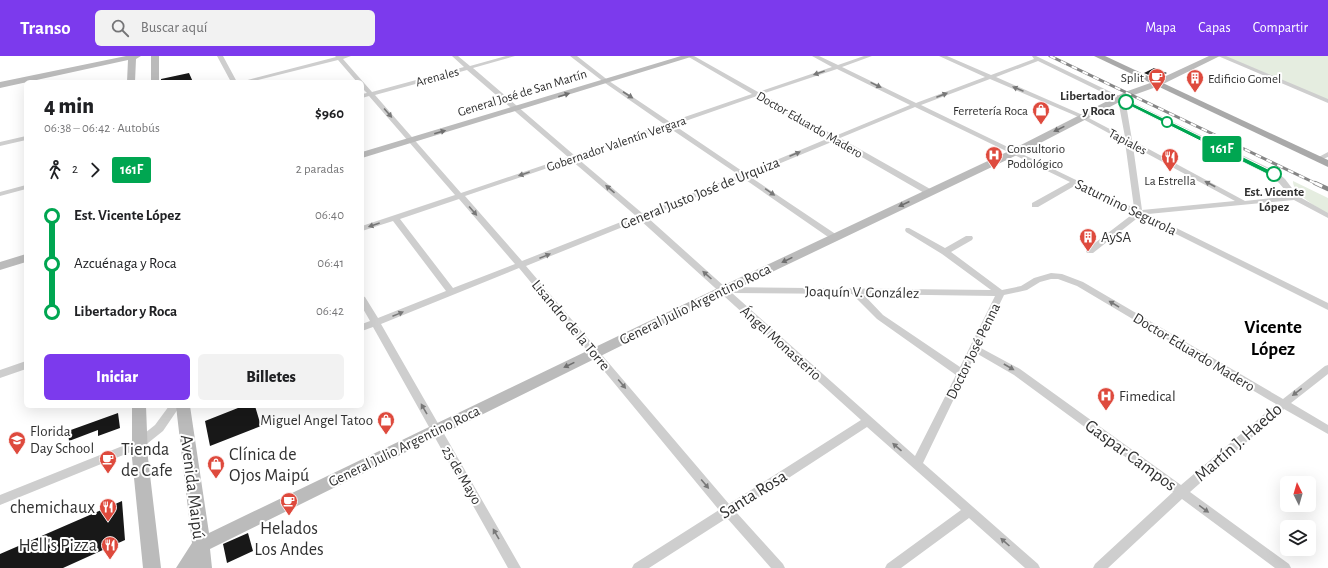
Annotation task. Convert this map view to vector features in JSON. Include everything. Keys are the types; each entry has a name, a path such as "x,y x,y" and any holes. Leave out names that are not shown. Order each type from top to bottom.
{"main road":[{"path":"1098,56 1156,84 1325,159"}],"street":[{"path":"0,85 134,56 131,80"},
{"path":"155,56 155,80"},
{"path":"220,56 233,80"},
{"path":"251,80 348,56"},
{"name":"Ángel Monasterio","path":"455,56 642,216 868,421 1034,568"},
{"name":"Arenales","path":"366,94 512,56"},
{"path":"573,56 607,82 671,124 834,237"},
{"name":"General José de San Martín","path":"364,154 690,56"},
{"name":"Doctor Eduardo Madero","path":"690,56 929,192"},
{"name":"Saturnino Segurola","path":"816,56 1074,183 1139,213 1328,307"},
{"name":"Gobernador Valentín Vergara","path":"364,228 869,56"},
{"name":"Tapiales","path":"942,56 1083,117 1244,203"},
{"name":"General Julio Argentino Roca","path":"185,568 201,545 436,429 834,237 1013,153 1121,99 1128,94 1156,84 1216,56"},
{"path":"1221,56 1328,101"},
{"name":"Lisandro de la Torre","path":"339,57 358,80"},
{"path":"1036,57 1274,174 1282,181 1295,198 1328,216"},
{"name":"General Justo José de Urquiza","path":"364,327 1036,57"},
{"name":"Lisandro de la Torre","path":"366,94 411,140 521,265 727,510 779,568"},
{"path":"1121,99 1124,109 1139,213"},
{"path":"0,144 24,138"},
{"path":"1035,205 1074,183"},
{"path":"0,194 24,188"},
{"path":"1090,251 1139,213 1295,198"},
{"path":"395,218 452,293"},
{"path":"909,230 945,252 1001,293"},
{"path":"945,252 969,238"},
{"path":"0,266 24,259"},
{"name":"Doctor Eduardo Madero","path":"1059,276 1080,284 1328,430"},
{"name":"Doctor José Penna","path":"917,464 1001,293 1024,288 1043,278 1059,276"},
{"name":"Joaquín V. González","path":"724,290 1001,293"},
{"path":"854,291 880,317 962,374"},
{"name":"25 de Mayo","path":"364,303 515,568"},
{"name":"Gaspar Campos","path":"974,348 1017,372 1285,568"},
{"path":"0,374 24,366"},
{"name":"Martín J. Haedo","path":"1099,568 1181,492 1282,403 1328,369"},
{"path":"139,408 139,444 152,568"},
{"path":"0,500 139,444 159,428 174,408"},
{"name":"Avenida Maipú","path":"183,408 203,568"},
{"name":"Santa Rosa","path":"638,568 868,421"},
{"path":"891,568 970,510"}],"shaded area":[{"path":"1221,56 1328,56 1328,101"},
{"path":"1293,181 1328,198 1328,214 1301,195 1294,186"}],"building":[{"path":"1154,68 1167,73 1156,78 1144,73"},
{"path":"189,73 192,80 161,80"},
{"path":"238,408 256,408 261,426 210,446 205,421"},
{"path":"118,413 120,428 98,436 98,430 69,441 68,431"},
{"path":"122,501 125,540 63,568 0,568 0,554"},
{"path":"248,533 253,551 227,563 223,544"}],"railway":[{"path":"1050,56 1317,184"},
{"path":"1315,183 1328,189"}],"bus line":[{"name":"161F","path":"1126,102 1274,174"}],"place":[{"name":"Split","path":"1157,92"},
{"name":"Edificio Gomel","path":"1195,93"},
{"name":"Libertador y Roca","path":"1126,102"},
{"name":"Ferretería Roca","path":"1041,125"},
{"name":"Consultorio Podológico","path":"994,170"},
{"name":"La Estrella","path":"1170,172"},
{"name":"Est. Vicente López","path":"1274,174"},
{"name":"AySA","path":"1088,252"},
{"name":"Fimedical","path":"1106,411"},
{"name":"Miguel Angel Tatoo","path":"386,435"},
{"name":"Florida Day School","path":"17,455"},
{"name":"Tienda de Cafe","path":"108,474"},
{"name":"Clínica de Ojos Maipú","path":"216,479"},
{"name":"Helados Los Andes","path":"289,516"},
{"name":"chemichaux","path":"108,522"},
{"name":"Hell's Pizza","path":"110,560"}],"district":[{"name":"Vicente López","path":"1273,337"}]}
